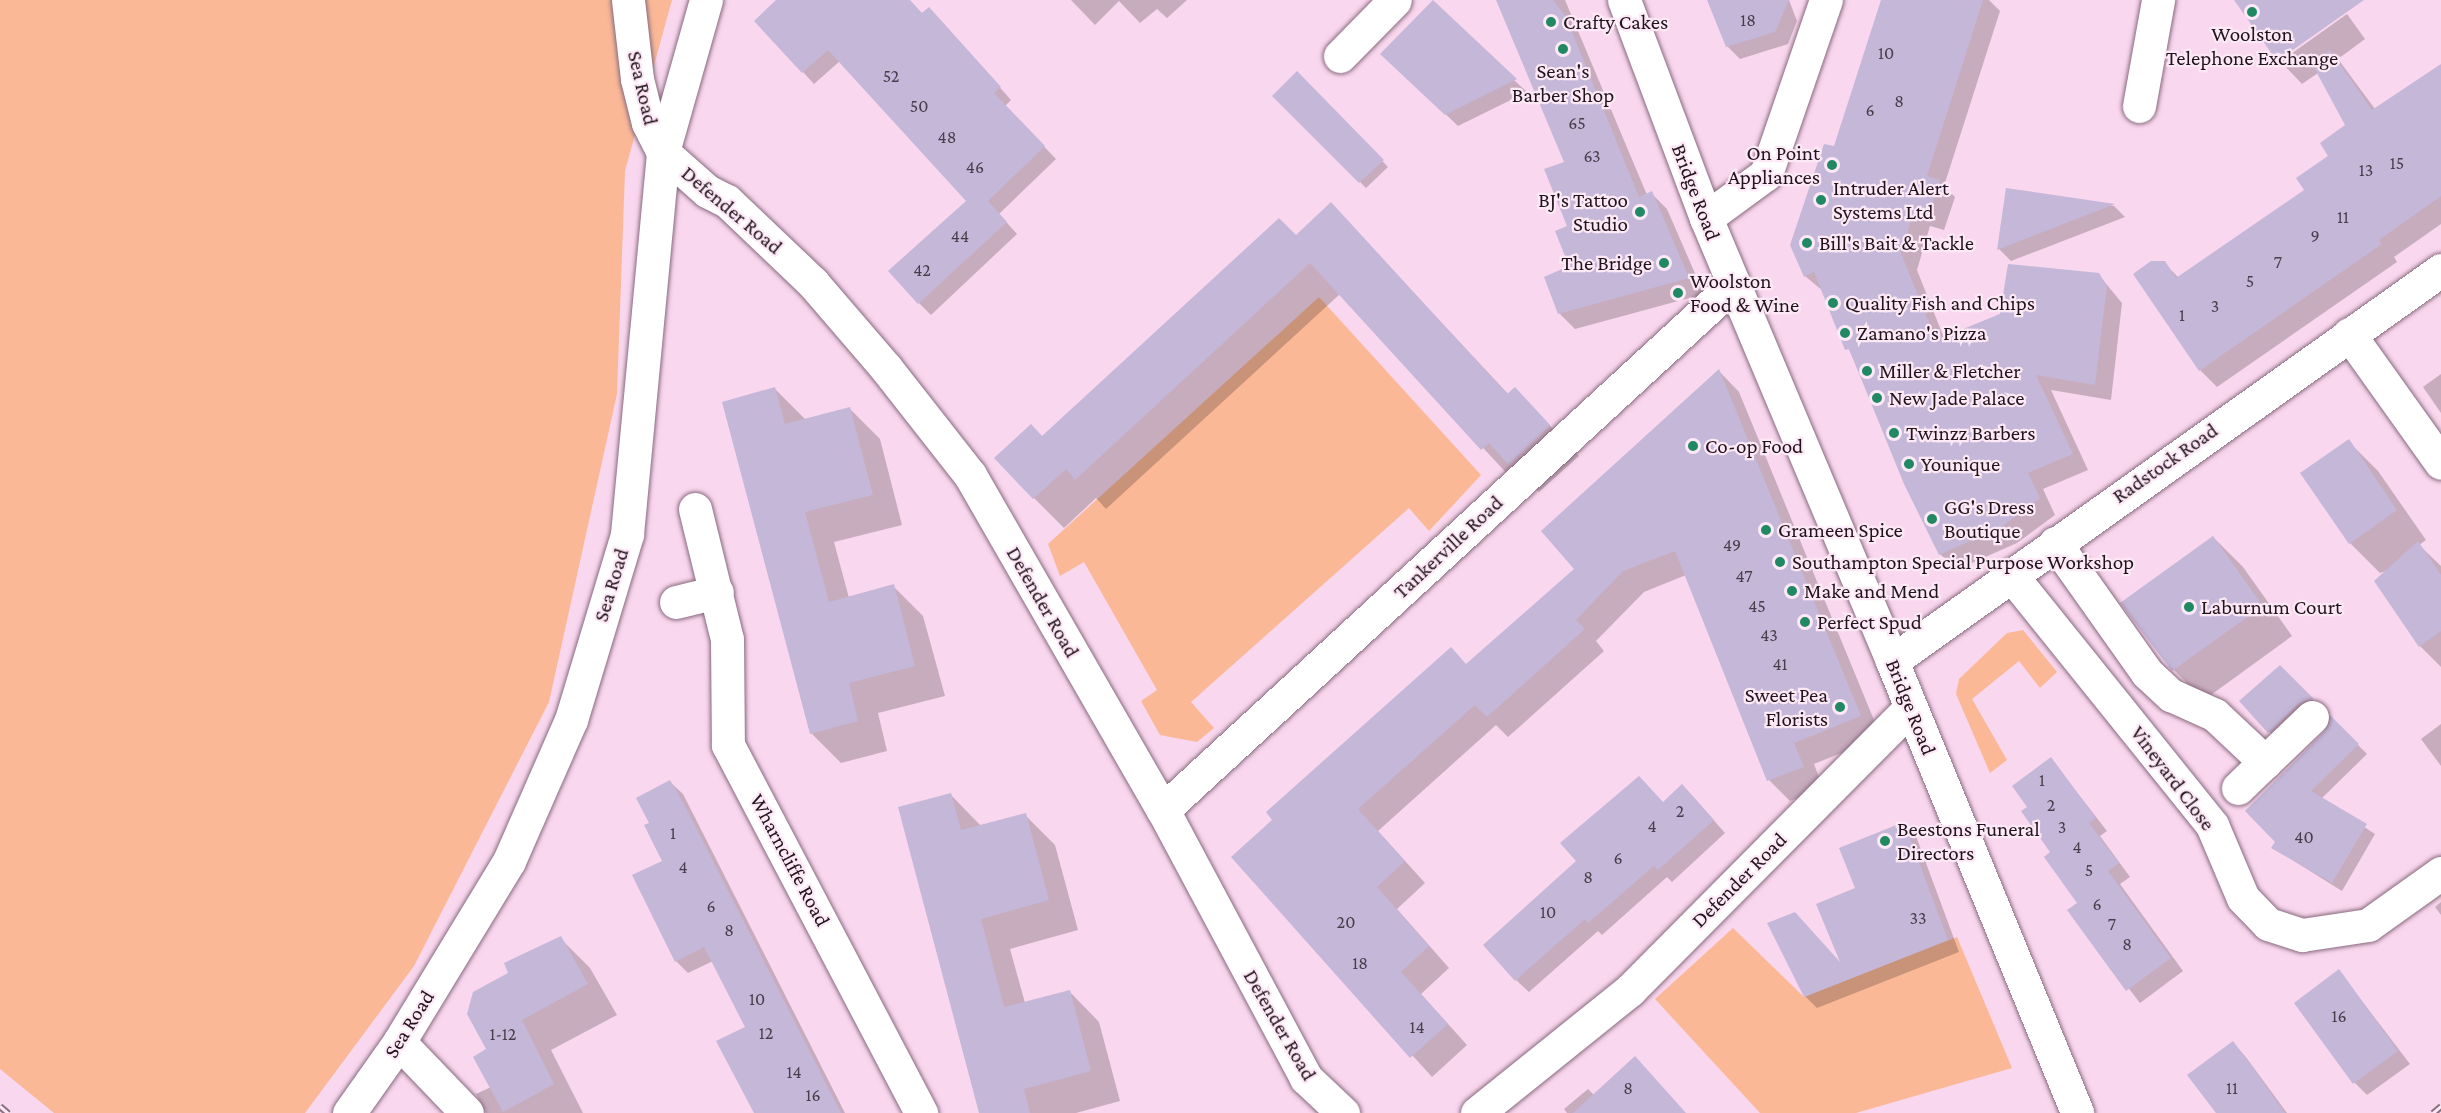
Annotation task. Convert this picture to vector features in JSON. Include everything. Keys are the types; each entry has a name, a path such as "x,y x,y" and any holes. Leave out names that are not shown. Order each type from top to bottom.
{"street":[{"name":"Sea Road","path":"349,1113 399,1042 509,861 571,720 623,545 663,152 648,123 637,79 628,0"},
{"path":"663,152 706,0"},
{"path":"1340,56 1395,0"},
{"name":"Bridge Road","path":"1624,0 1733,285 1892,661 2077,1113"},
{"path":"1706,218 1767,174 1826,0"},
{"path":"2139,106 2157,0"},
{"name":"Defender Road","path":"663,152 707,191 727,201 813,284 886,368 970,475 1163,810 1306,1078 1343,1113"},
{"name":"Radstock Road","path":"1892,661 2441,270"},
{"name":"Tankerville Road","path":"1163,810 1733,285"},
{"path":"2349,334 2441,463"},
{"name":"Wharncliffe Road","path":"695,509 727,639 728,746 921,1113"},
{"path":"2055,543 2147,673 2171,695 2215,715 2265,762"},
{"name":"Vineyard Close","path":"2011,575 2212,825 2243,898 2268,924 2302,935 2368,925 2441,873"},
{"path":"676,602 717,592"},
{"name":"Defender Road","path":"1477,1113 1630,990 1910,708"},
{"path":"2238,788 2312,717"},
{"path":"399,1042 467,1113"}],"shaded area":[{"path":"0,0 672,0 625,171 617,394 549,702 414,966 305,1113 54,1113 0,1069"},
{"path":"1319,297 1481,475 1429,531 1409,508 1191,702 1214,728 1197,742 1160,735 1141,701 1157,690 1084,562 1060,576 1048,544"},
{"path":"2023,630 2057,672 2040,688 2019,661 1972,699 2007,760 1990,773 1956,694 1959,679 2007,633"},
{"path":"1733,928 1804,997 1957,937 2012,1068 1856,1113 1760,1113 1655,999"}],"building":[{"path":"776,0 910,0 922,13 929,7 1001,87 994,93 1045,146 988,201 1007,222 918,304 888,271 966,201 828,50 802,73 754,21"},
{"path":"1433,0 1517,79 1445,115 1380,54"},
{"path":"1496,0 1553,0 1566,17 1639,197 1652,191 1689,278 1558,314 1544,277 1569,266 1555,231 1567,226 1544,169 1564,162"},
{"path":"1707,0 1789,0 1775,32 1726,47"},
{"path":"1881,0 1983,0 1927,176 1940,180 1928,215 1914,211 1901,253 1936,340 2000,314 2008,264 2099,273 2107,286 2095,385 2036,375 2073,454 2028,473 2040,498 2001,527 1939,555 1904,484 1849,349 1845,350 1814,272 1804,277 1790,245 1824,144 1834,146"},
{"path":"2234,0 2364,0 2277,61"},
{"path":"2330,50 2372,110 2441,64 2441,196 2379,240 2382,244 2199,371 2133,274 2151,261 2165,261 2176,278 2304,190 2296,178 2328,156 2320,143 2345,125 2311,62"},
{"path":"1297,71 1384,160 1359,183 1272,96"},
{"path":"2006,188 2115,204 1997,250"},
{"path":"1331,202 1507,394 1515,387 1550,425 1508,464 1489,443 1481,450 1310,263 1075,480 1066,469 1033,499 994,458 1031,424 1042,436 1279,218 1296,235"},
{"path":"1719,369 1861,716 1794,743 1804,767 1767,781 1675,551 1623,571 1576,620 1585,629 1487,717 1475,705 1358,809 1405,861 1377,887 1429,946 1401,972 1448,1024 1410,1058 1231,857 1272,820 1266,812 1451,647 1466,664 1574,569 1541,531"},
{"path":"775,387 785,424 850,407 873,495 805,512 829,602 894,584 915,666 849,683 858,721 810,734 722,402"},
{"path":"2349,439 2397,510 2349,544 2300,473"},
{"name":"Laburnum Court","path":"2213,536 2263,606 2172,671 2120,603"},
{"path":"2418,541 2441,575 2441,631 2419,647 2374,581"},
{"path":"2280,665 2314,699 2299,703 2268,733 2239,701"},
{"path":"2330,715 2359,744 2311,791 2367,824 2332,883 2271,848 2275,842 2245,811 2325,731"},
{"path":"2051,757 2096,818 2089,823 2119,863 2108,871 2171,958 2126,991 2067,910 2077,903 2044,857 2050,852 2021,811 2027,807 2012,786"},
{"path":"1639,776 1663,802 1682,784 1714,820 1658,870 1654,866 1588,923 1585,919 1515,981 1483,945 1576,861 1560,843"},
{"path":"670,780 841,1113 754,1113 716,1041 745,1027 704,947 675,962 632,875 662,861 644,825 649,823 636,798"},
{"path":"951,793 961,830 1026,813 1049,900 981,919 1004,1007 1070,990 1091,1071 1024,1089 1030,1113 979,1113 898,807"},
{"path":"1904,822 1948,940 1804,997 1767,923 1795,912 1840,962 1816,904 1855,888 1839,848"},
{"path":"561,936 588,984 522,1020 554,1084 503,1112 473,1057 486,1049 467,1014 473,992 508,973 504,963"},
{"path":"2339,969 2398,1051 2353,1084 2294,1003"},
{"path":"2233,1041 2285,1113 2216,1113 2187,1075"},
{"path":"1635,1056 1686,1113 1573,1113"}],"railway":[{"path":"0,1106 8,1113"},
{"path":"2433,1113 2441,1106"}],"place":[{"name":"Woolston Telephone Exchange","path":"2252,12"},
{"name":"Crafty Cakes","path":"1551,22"},
{"name":"Sean's Barber Shop","path":"1563,49"},
{"name":"On Point Appliances","path":"1832,165"},
{"name":"Intruder Alert Systems Ltd","path":"1821,200"},
{"name":"BJ's Tattoo Studio","path":"1640,212"},
{"name":"Bill's Bait & Tackle","path":"1807,243"},
{"name":"The Bridge","path":"1664,263"},
{"name":"Woolston Food & Wine","path":"1678,293"},
{"name":"Quality Fish and Chips","path":"1833,303"},
{"name":"Zamano's Pizza","path":"1845,333"},
{"name":"Miller & Fletcher","path":"1867,371"},
{"name":"New Jade Palace","path":"1877,398"},
{"name":"Twinzz Barbers","path":"1894,433"},
{"name":"Co-op Food","path":"1693,446"},
{"name":"Younique","path":"1909,464"},
{"name":"GG's Dress Boutique","path":"1932,519"},
{"name":"Grameen Spice","path":"1766,530"},
{"name":"Southampton Special Purpose Workshop","path":"1780,562"},
{"name":"Make and Mend","path":"1792,591"},
{"name":"Laburnum Court","path":"2189,607"},
{"name":"Perfect Spud","path":"1805,622"},
{"name":"Sweet Pea Florists","path":"1840,707"},
{"name":"Beestons Funeral Directors","path":"1885,841"}]}
